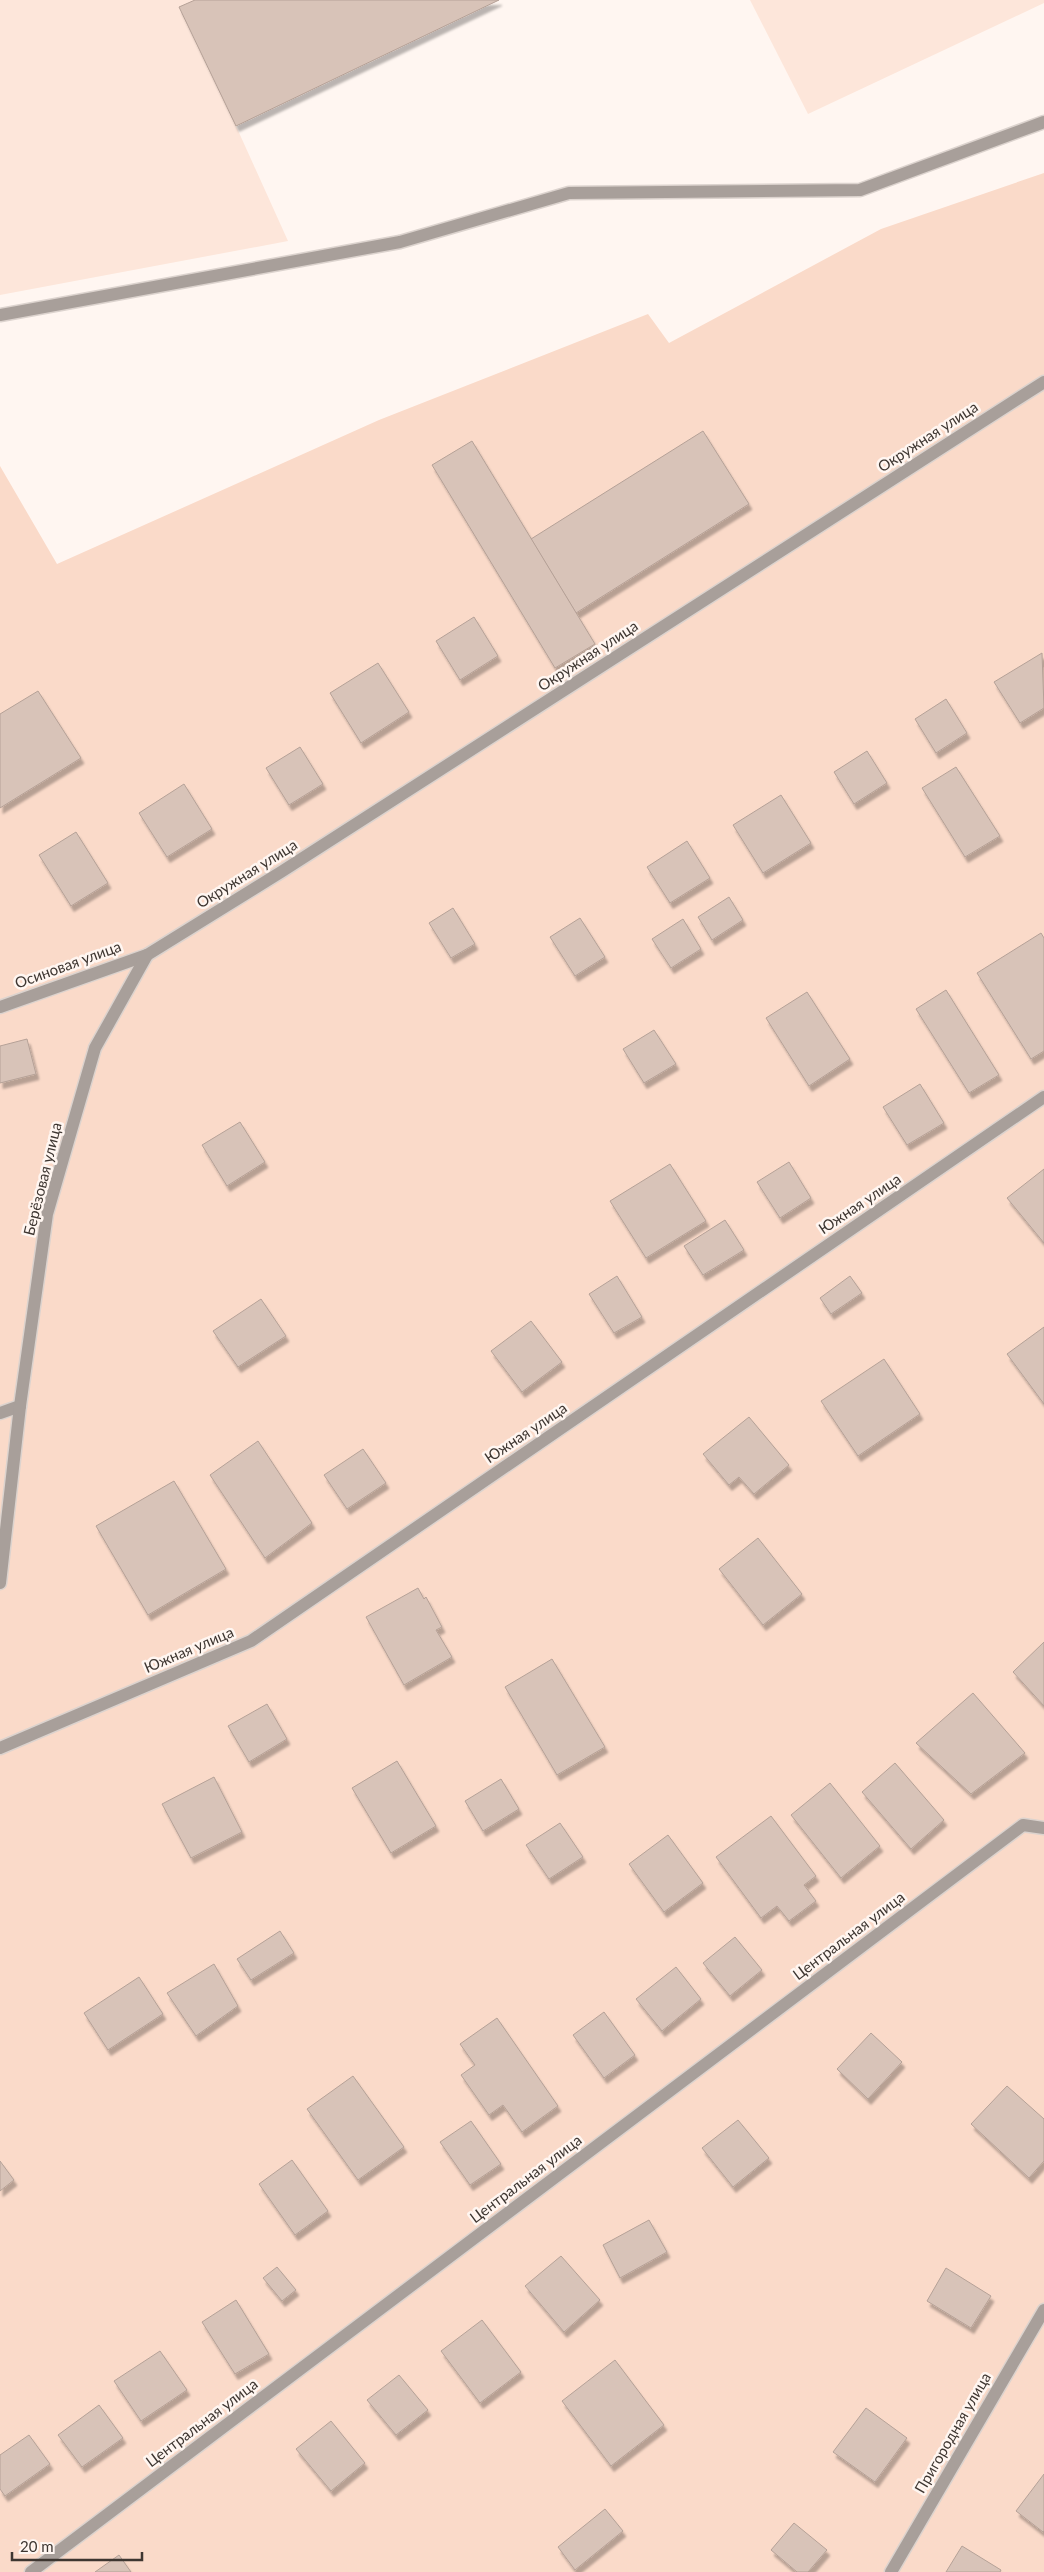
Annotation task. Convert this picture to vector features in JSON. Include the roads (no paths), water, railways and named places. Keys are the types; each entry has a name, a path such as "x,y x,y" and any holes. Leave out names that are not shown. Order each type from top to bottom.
{"street":[{"path":"0,315 400,242 569,193 860,190 1044,122"},
{"name":"Окружная улица","path":"148,954 298,861 1044,382"},
{"name":"Осиновая улица","path":"0,1007 148,954"},
{"name":"Берёзовая улица","path":"0,1583 20,1406 47,1214 95,1048 148,954"},
{"name":"Южная улица","path":"0,1748 252,1641 1044,1097"},
{"path":"0,1414 20,1406"},
{"name":"Центральная улица","path":"31,2572 1024,1825 1044,1828"},
{"name":"Пригородная улица","path":"890,2572 1044,2310"}]}
